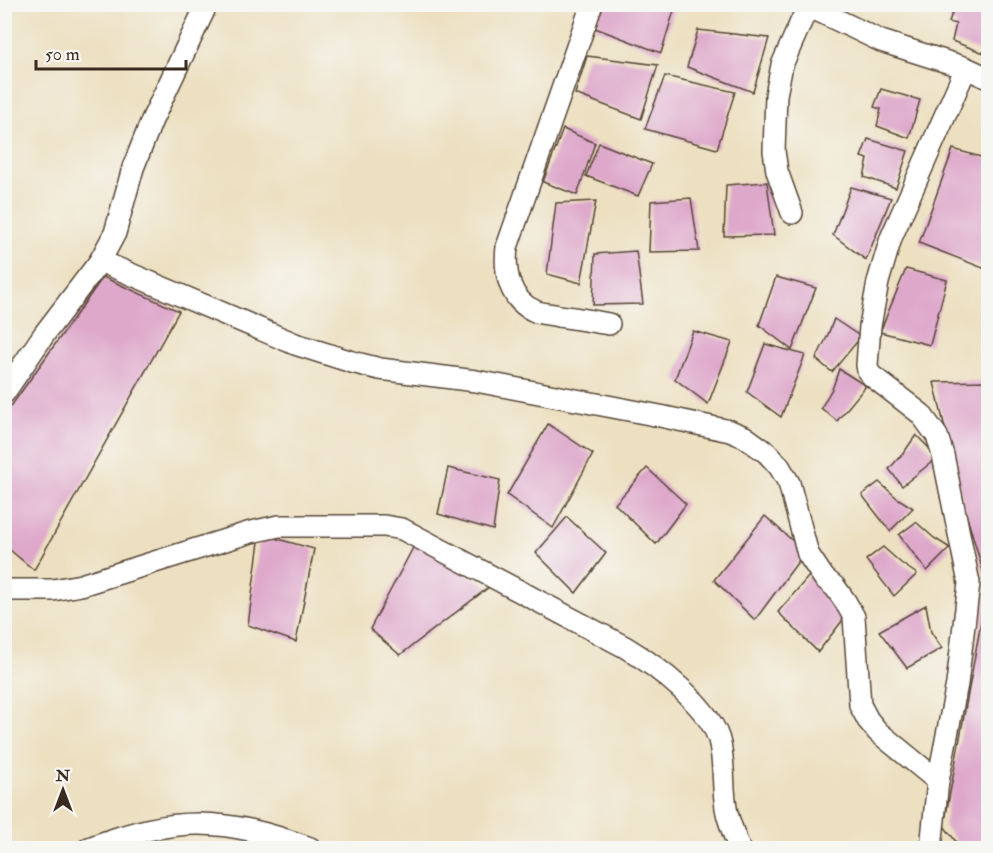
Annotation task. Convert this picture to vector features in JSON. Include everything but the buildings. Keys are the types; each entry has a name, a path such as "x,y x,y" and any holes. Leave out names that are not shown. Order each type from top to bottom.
{"street":[{"path":"4,393 45,333 100,261 115,233 134,168 152,120 207,4"},
{"path":"592,4 507,247 506,262 508,279 514,292 535,312 609,324"},
{"path":"792,213 777,171 774,151 776,95 782,65 806,5 880,41 966,68 988,78"},
{"path":"931,849 938,781 957,684 969,583 944,455 937,436 921,414 872,376 867,365 870,326 878,282 891,238 966,68"},
{"path":"100,261 296,344 352,362 380,369 476,381 660,416 730,431 745,437 767,453 779,466 789,483 808,554 824,578 845,601 854,617 860,705 868,720 878,732 938,781"},
{"path":"4,590 53,590 81,585 279,526 384,526 402,529 625,647 669,678 704,713 716,731 720,744 726,812 739,849"},
{"path":"89,849 138,831 188,824 217,824 251,830 310,849"}]}
